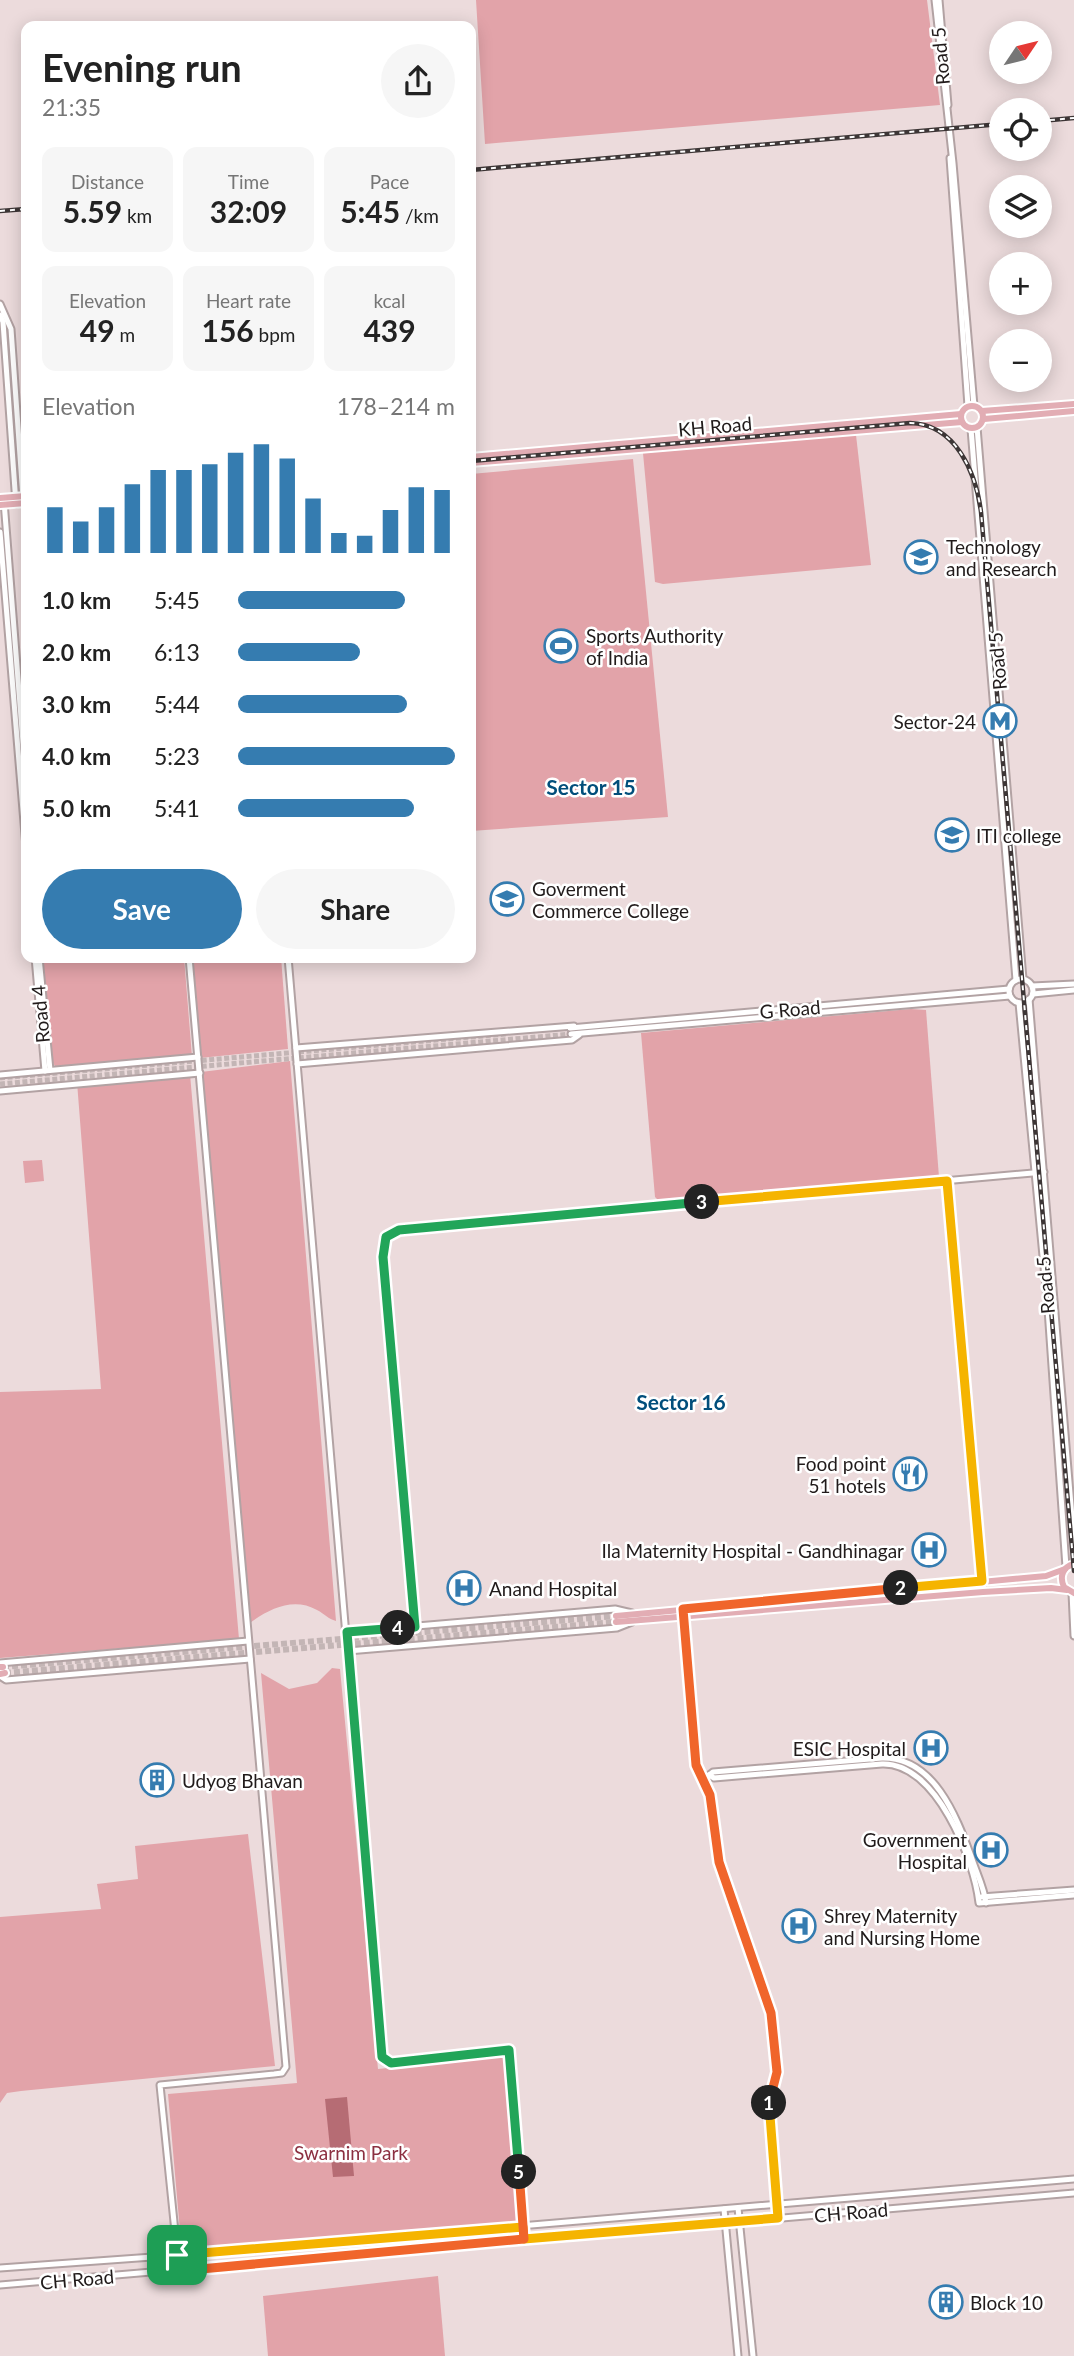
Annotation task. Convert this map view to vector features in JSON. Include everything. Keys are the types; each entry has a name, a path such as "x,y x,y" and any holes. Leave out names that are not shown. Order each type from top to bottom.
{"main road":[{"path":"1074,404 983,415 974,428 962,418 971,406 983,415 1074,411"},
{"name":"KH Road","path":"476,457 962,418"},
{"name":"KH Road","path":"476,463 962,418"},
{"path":"2,502 21,500"},
{"path":"616,1619 683,1609 1046,1576 1074,1564"},
{"path":"1066,1568 1062,1582 1071,1592"},
{"path":"635,1617 684,1618 1051,1588 1071,1592"}],"street":[{"name":"Road 5","path":"937,0 971,406"},
{"path":"0,304 11,329 21,484"},
{"path":"0,315 3,322 21,491"},
{"name":"Road 5","path":"974,428 1020,979"},
{"path":"2,502 21,723"},
{"path":"0,532 21,786"},
{"name":"Road 4","path":"38,963 48,1070"},
{"path":"179,2271 160,2085 282,2073 286,2067 190,963"},
{"path":"289,963 382,2057 391,2063 509,2050 524,2239"},
{"path":"1074,984 1032,986 1020,979 1009,989 1010,996 1019,1003 1031,997 1074,990"},
{"path":"1031,997 1032,986"},
{"name":"G Road","path":"570,1031 1009,989"},
{"name":"G Road","path":"581,1030 1010,996"},
{"name":"Road 5","path":"1031,997 1074,1542"},
{"name":"Road 5","path":"1019,1003 1036,1172 1066,1568"},
{"path":"296,1048 569,1025 581,1030 572,1040 297,1064"},
{"path":"0,1075 198,1057"},
{"path":"0,1091 200,1073"},
{"path":"415,1627 383,1257 383,1241 389,1233 1044,1172"},
{"path":"947,1181 983,1592"},
{"path":"1071,1592 1074,1636"},
{"path":"347,1632 615,1609 635,1617"},
{"path":"683,1609 695,1756 710,1795 719,1862 771,2013 777,2072 769,2116 778,2218"},
{"path":"348,1651 617,1628 635,1617"},
{"path":"248,1641 1,1670 6,1680 250,1659"},
{"path":"702,1777 713,1772 882,1758 905,1761 929,1779 950,1806 983,1899"},
{"path":"983,1899 1074,1890"},
{"path":"983,1899 1074,1895"},
{"name":"CH Road","path":"0,2268 523,2227 1074,2179"},
{"name":"CH Road","path":"0,2285 1074,2193"},
{"path":"737,2208 753,2356"},
{"path":"724,2209 738,2356"}],"green space":[{"path":"476,0 927,0 940,105 485,144"},
{"path":"856,435 871,565 663,584 655,582 643,453"},
{"name":"Sports Authority of India","path":"633,459 668,817 476,831 476,474"},
{"path":"42,963 184,963 192,1057 58,1071 50,1058"},
{"path":"192,963 281,963 288,1049 200,1058"},
{"path":"911,1009 926,1010 939,1177 659,1201 655,1197 641,1033"},
{"path":"290,1061 336,1621 308,1606 291,1604 274,1609 250,1623 201,1072"},
{"path":"190,1074 239,1639 0,1658 0,1392 101,1389 77,1082"},
{"path":"42,1160 44,1181 25,1183 23,1161"},
{"name":"Swarnim Park","path":"332,1668 340,1669 378,2069 504,2056 518,2223 182,2254 168,2094 297,2083 261,1673 289,1689 317,1683"},
{"path":"248,1834 275,2066 21,2091 7,2093 0,2103 0,1917 101,1909 97,1884 138,1879 135,1846"},
{"path":"438,2276 445,2356 268,2356 263,2296"}],"shaded area":[{"path":"347,2097 354,2176 333,2177 325,2099"}],"tunnel":[{"path":"0,1078 506,1034"},
{"path":"0,1084 571,1034"},
{"path":"3,1667 616,1616"},
{"path":"5,1673 616,1622"}],"railway":[{"path":"1052,120 1074,118"},
{"path":"476,170 989,125"},
{"path":"0,211 21,209"},
{"path":"476,461 910,423 940,432 961,453 974,482 981,512 1074,1571"}],"place":[{"name":"Technology and Research","path":"921,557"},
{"name":"Sports Authority of India","path":"561,646"},
{"name":"Sector-24","path":"1000,721"},
{"name":"ITI college","path":"952,835"},
{"name":"Goverment Commerce College","path":"507,899"},
{"name":"Food point 51 hotels","path":"910,1474"},
{"name":"Ila Maternity Hospital - Gandhinagar","path":"929,1550"},
{"name":"Anand Hospital","path":"464,1588"},
{"name":"ESIC Hospital","path":"931,1748"},
{"name":"Udyog Bhavan","path":"157,1780"},
{"name":"Government Hospital","path":"991,1850"},
{"name":"Shrey Maternity and Nursing Home","path":"799,1926"},
{"name":"Block 10","path":"946,2302"}],"district":[{"name":"Sector 15","path":"591,786"},
{"name":"Sector 16","path":"681,1401"}],"route":[{"path":"177,2255 179,2271 524,2239 509,2050 391,2063 382,2057 347,1632 415,1627 383,1241 394,1230 947,1181 982,1581 683,1609 696,1765 710,1795 719,1862 771,2013 777,2072 769,2104 769,2116 778,2218 524,2239 523,2227 177,2255"}]}
